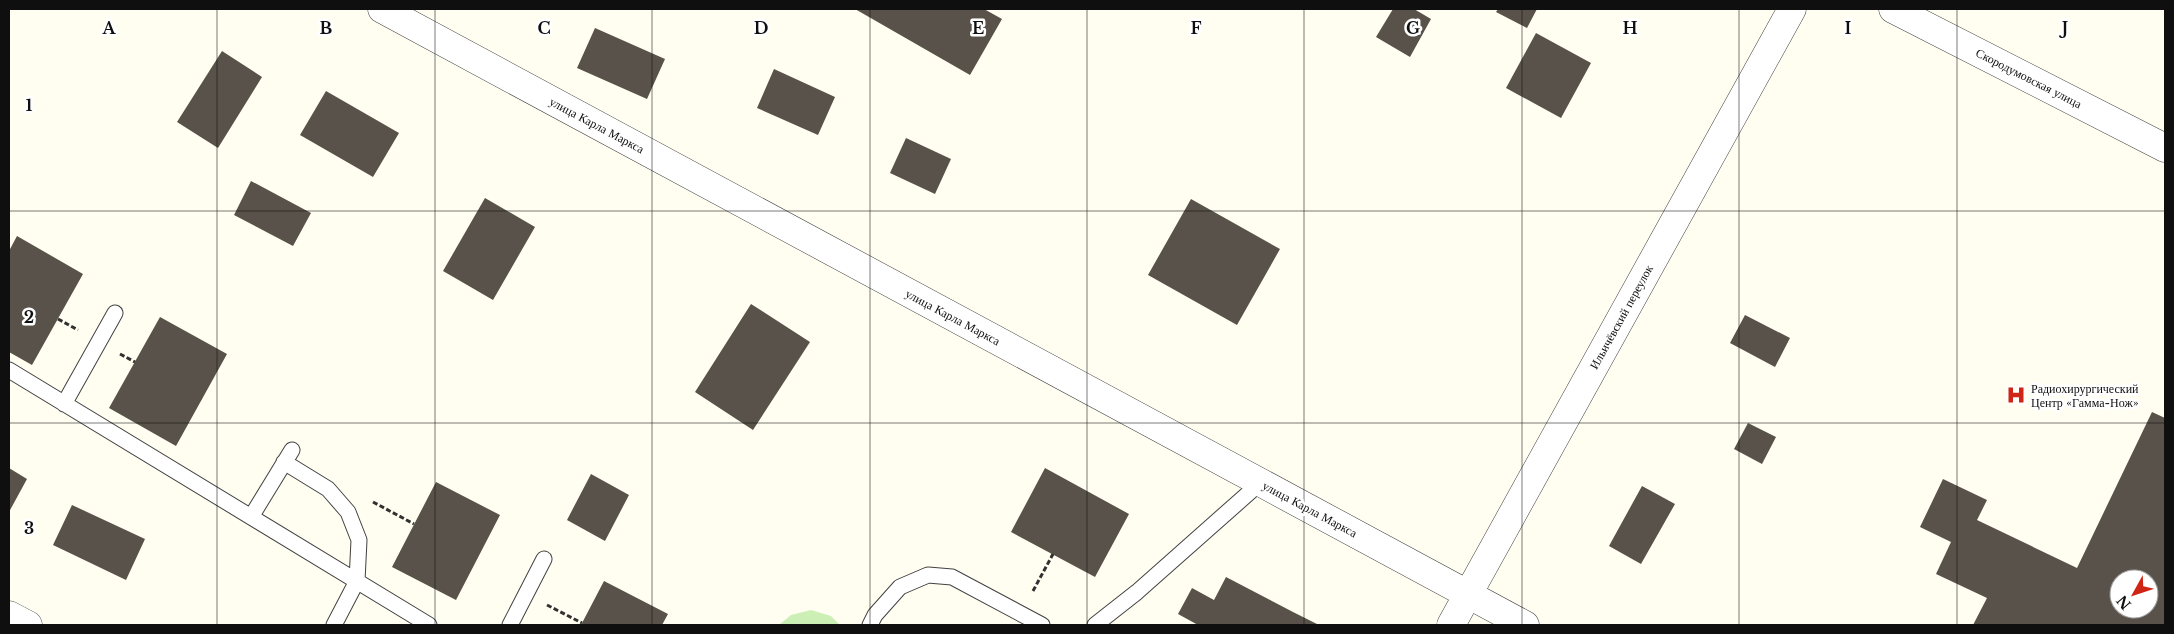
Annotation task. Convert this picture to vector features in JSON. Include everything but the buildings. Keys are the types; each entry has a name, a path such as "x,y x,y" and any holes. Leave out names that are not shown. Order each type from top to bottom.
{"street":[{"name":"улица Карла Маркса","path":"382,9 1525,625"},
{"name":"Ильичёвский переулок","path":"1451,625 1792,9"},
{"name":"Скородумовская улица","path":"1893,9 2165,148"},
{"path":"9,615 28,625"}],"lane":[{"path":"64,404 115,313"},
{"path":"9,370 429,625"},
{"path":"251,517 288,456 328,489 348,512 359,540 357,581 334,625"},
{"path":"1096,625 1137,592 1260,483"},
{"path":"510,625 544,559"},
{"path":"870,625 875,615 900,587 928,575 952,578 1042,625"}],"path":[{"path":"1021,614 1053,554"},
{"path":"526,594 582,623"}],"green space":[{"path":"811,610 831,616 840,625 779,625 791,615"}],"place":[{"name":"Радиохирургический Центр «Гамма-Нож»","path":"2016,395"}]}
